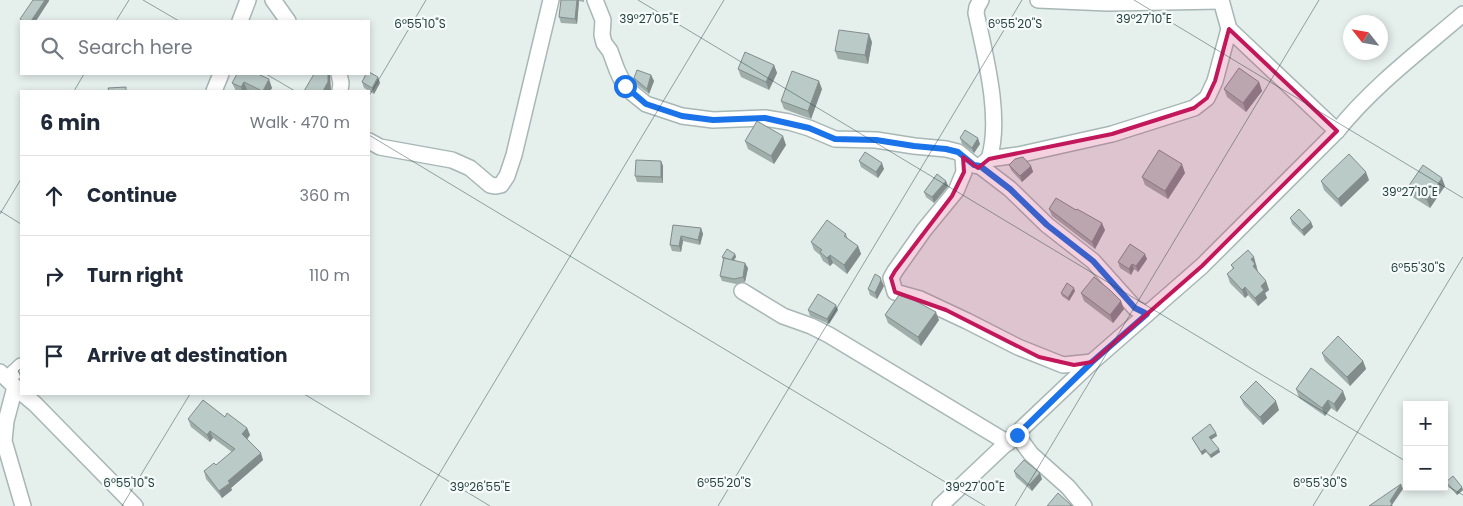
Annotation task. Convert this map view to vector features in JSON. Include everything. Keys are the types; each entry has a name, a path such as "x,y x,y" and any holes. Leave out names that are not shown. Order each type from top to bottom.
{"street":[{"path":"240,20 248,0"},
{"path":"273,0 287,20"},
{"path":"370,142 380,147 452,160 470,168 490,185 501,185 507,176 514,155 551,0"},
{"path":"595,0 603,20 602,35 604,43 610,51 617,70 625,86 646,104 682,116 713,120 765,118 809,128 835,139 876,140 946,149 958,152 974,165 1112,134 1194,108 1207,98 1215,81 1229,29 1221,0 1108,2 1038,0"},
{"path":"981,0 976,7 976,13 991,80 994,142 985,163"},
{"path":"940,506 1092,362 1202,266 1337,131 1374,90 1463,14"},
{"path":"1229,29 1337,131"},
{"path":"214,90 221,75"},
{"path":"339,75 340,90"},
{"path":"963,157 964,172 956,191 895,270 891,278 895,292 928,303 1018,347 1063,365 1092,362"},
{"path":"985,163 1047,225 1093,261 1135,308 1147,314"},
{"path":"742,291 783,316 829,335 848,348 1012,439 1068,487 1084,506"},
{"path":"20,368 13,385 4,441 22,506"},
{"path":"25,395 135,506"}],"highlighted area":[{"path":"1229,29 1337,131 1202,266 1092,362 1074,365 1039,357 946,310 895,292 891,278 895,271 952,196 964,172 963,157 978,168 989,159 1112,134 1194,108 1207,98 1215,81"}],"building":[{"path":"33,0 45,0 32,20 20,19"},
{"path":"561,0 577,0 575,19 559,17"},
{"path":"839,30 869,34 865,55 835,51"},
{"path":"745,52 774,65 766,82 738,69"},
{"path":"1239,68 1259,82 1243,103 1224,89"},
{"path":"637,70 651,75 647,89 634,78"},
{"path":"792,71 819,81 808,111 781,101"},
{"path":"370,73 378,77 372,88 362,82 366,75 370,75"},
{"path":"236,75 260,75 269,79 264,90 244,82 241,87 232,83"},
{"path":"313,75 328,75 328,82 324,90 305,90"},
{"path":"126,87 126,90 109,90 108,88"},
{"path":"757,121 783,136 771,156 745,141"},
{"path":"965,130 978,138 972,148 960,138"},
{"path":"1159,150 1182,164 1165,191 1142,177"},
{"path":"865,152 882,163 876,172 859,161"},
{"path":"1349,154 1366,172 1338,199 1321,181"},
{"path":"1023,157 1031,166 1020,176 1009,165 1015,159"},
{"path":"636,160 661,161 661,177 635,176"},
{"path":"1423,165 1442,178 1427,200 1408,187"},
{"path":"937,174 946,181 932,197 924,192"},
{"path":"1056,198 1102,223 1092,242 1049,209"},
{"path":"1299,209 1311,222 1302,230 1290,218"},
{"path":"827,220 858,246 844,265 830,255 827,258 820,252 822,250 811,242"},
{"path":"673,225 701,228 698,240 681,236 679,246 670,245"},
{"path":"1130,244 1145,254 1136,266 1132,264 1129,269 1118,262"},
{"path":"727,249 735,254 731,260 722,257"},
{"path":"1248,250 1254,257 1251,259 1255,264 1253,266 1266,281 1261,286 1264,290 1255,298 1245,287 1242,290 1227,274 1234,268 1231,265"},
{"path":"724,258 745,263 743,277 734,279 720,276"},
{"path":"875,274 881,280 875,293 868,289"},
{"path":"1094,277 1121,301 1110,315 1081,293"},
{"path":"1067,283 1074,288 1068,298 1061,293"},
{"path":"818,294 836,305 827,319 808,310"},
{"path":"899,295 914,300 936,312 918,337 885,315"},
{"path":"1338,336 1363,361 1347,377 1322,353"},
{"path":"1311,368 1343,391 1334,404 1328,400 1322,408 1296,389"},
{"path":"1256,381 1276,401 1260,417 1240,397"},
{"path":"203,400 225,417 227,413 247,428 242,434 261,453 219,491 204,471 214,463 216,465 235,449 210,431 207,435 188,419"},
{"path":"1210,424 1216,433 1209,437 1219,449 1210,455 1205,449 1201,452 1192,438"},
{"path":"1024,460 1040,473 1029,485 1014,471"},
{"path":"1453,476 1462,487 1456,493 1448,484 1448,480"},
{"path":"1401,484 1390,501 1392,504 1390,506 1369,506"},
{"path":"1058,493 1072,506 1047,506"}],"route":[{"path":"625,86 646,104 682,116 713,120 765,118 789,122 835,139 876,140 958,152 1010,189 1047,225 1093,261 1135,308 1147,314 1092,362 1017,435"}]}
